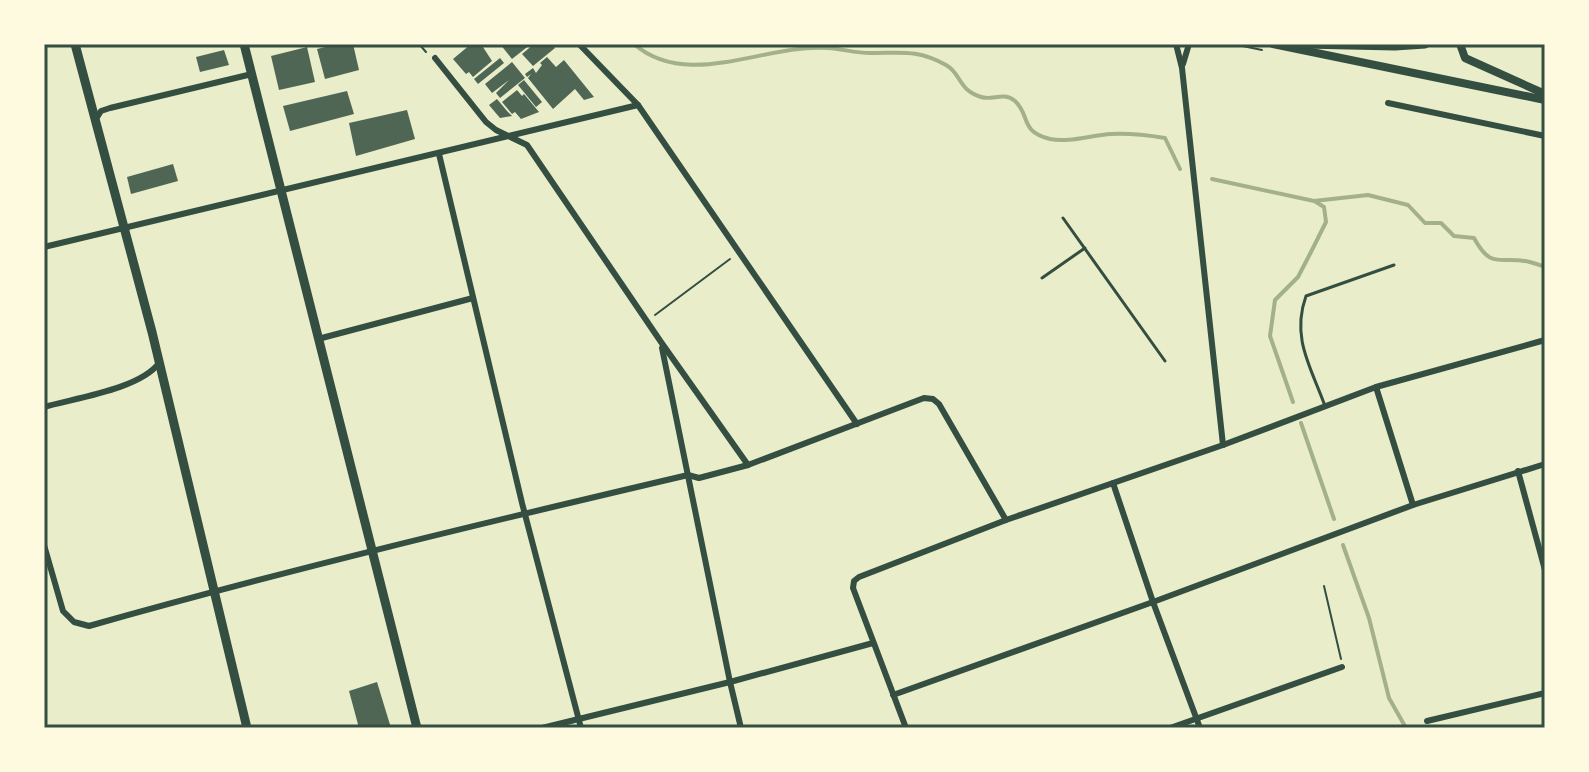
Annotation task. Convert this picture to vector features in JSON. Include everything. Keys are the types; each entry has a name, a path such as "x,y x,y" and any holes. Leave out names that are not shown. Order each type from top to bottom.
{"main road":[{"path":"75,44 159,363 247,728"},
{"path":"244,44 417,728"},
{"path":"1304,44 1425,44"}],"street":[{"path":"579,44 638,105 857,424"},
{"path":"1176,44 1182,68 1223,445"},
{"path":"1182,68 1189,44"},
{"path":"1273,44 1545,97"},
{"path":"1460,44 1465,58 1545,97"},
{"path":"435,58 486,122 527,145 748,465"},
{"path":"95,122 101,111 110,108 252,74"},
{"path":"1388,103 1545,136"},
{"path":"44,247 638,105"},
{"path":"439,154 525,512 581,728"},
{"path":"318,339 473,298"},
{"path":"906,728 853,588 854,581 859,577 1006,520 1223,445 1376,387 1545,340"},
{"path":"661,342 741,728"},
{"path":"44,407 136,381 150,374 159,363"},
{"path":"1376,387 1413,505"},
{"path":"44,545 63,611 74,622 89,626 213,591 373,553 525,512 688,475 699,478 748,465 924,398 933,399 939,404 1006,520"},
{"path":"893,695 1413,505 1545,464"},
{"path":"1518,471 1545,570"},
{"path":"1113,483 1200,728"},
{"path":"542,728 873,643"},
{"path":"1170,728 1342,667"},
{"path":"1427,721 1545,693"}],"lane":[{"path":"1063,218 1165,361"},
{"path":"1042,278 1085,248"},
{"path":"1325,406 1300,338 1299,316 1306,296 1394,265"}],"path":[{"path":"419,44 435,58"},
{"path":"646,321 741,251"},
{"path":"1324,586 1342,667"}],"building":[{"path":"353,44 359,70 325,79 317,49"},
{"path":"471,44 481,44 492,61 473,77 469,72 466,74 453,59"},
{"path":"500,44 531,44 512,59"},
{"path":"534,44 552,44 555,48 533,66 522,54"},
{"path":"307,47 315,82 279,90 271,56"},
{"path":"224,50 229,65 200,72 196,57"},
{"path":"547,57 556,67 564,60 594,97 584,100 575,89 553,109 528,78 531,74 527,77 525,74 533,68 536,73"},
{"path":"500,58 504,63 478,84 474,79"},
{"path":"512,62 525,78 500,98 496,93 509,80 492,93 485,84"},
{"path":"524,80 542,102 536,107 518,85"},
{"path":"517,90 539,112 521,119 515,112 512,114 502,102"},
{"path":"347,91 354,114 290,131 283,106"},
{"path":"497,99 512,116 500,118 489,105"},
{"path":"407,110 415,139 356,156 349,123"},
{"path":"173,164 178,181 131,194 127,177"},
{"path":"377,682 391,728 359,728 349,691"}],"waterway":[{"path":"634,44 655,57 678,64 703,65 804,48 918,54 946,65 973,94 985,98 1011,98 1020,107 1030,127 1040,136 1057,140 1118,134 1165,138 1180,169"},
{"path":"1212,179 1314,201 1368,195 1408,205 1425,223 1441,223 1454,236 1474,238 1490,258 1525,261 1545,267"},
{"path":"1293,402 1270,336 1275,300 1298,277 1326,222 1324,207 1316,202"},
{"path":"1301,423 1334,519"},
{"path":"1343,545 1369,618 1389,698 1406,728"}]}
